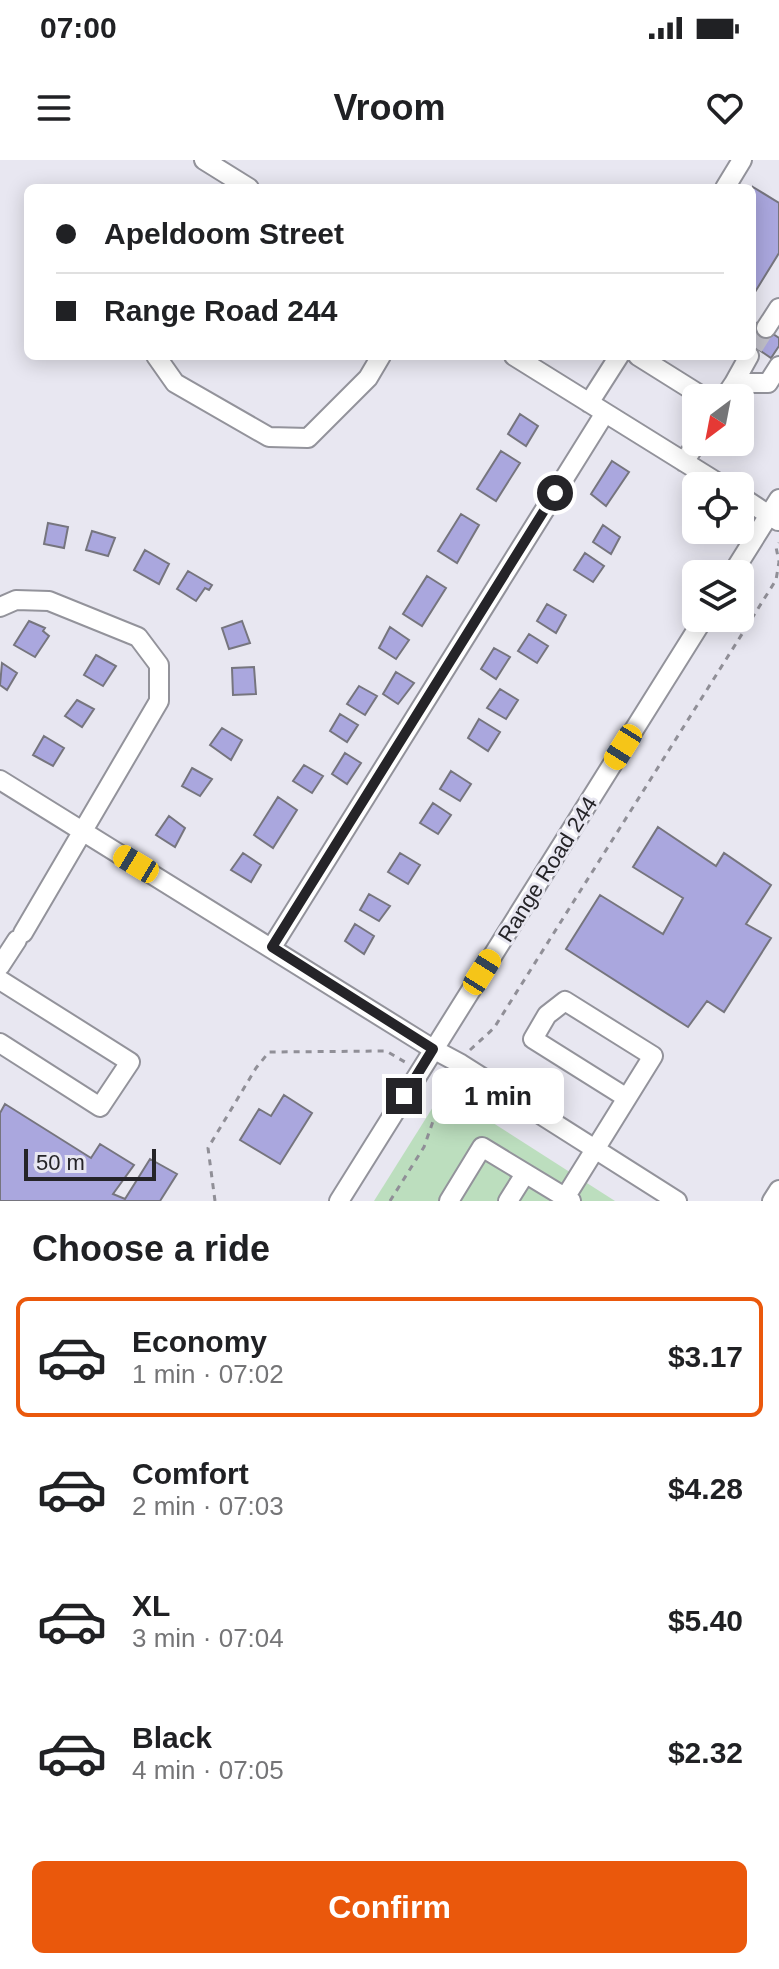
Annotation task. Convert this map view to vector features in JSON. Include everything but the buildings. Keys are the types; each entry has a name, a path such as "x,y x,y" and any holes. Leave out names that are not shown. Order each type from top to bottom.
{"street":[{"path":"204,160 224,181"},
{"path":"727,184 742,160"},
{"path":"159,360 175,383 269,437 308,438 368,378 379,360"},
{"path":"520,360 700,472"},
{"path":"272,947 597,408 617,360"},
{"path":"644,360 683,384"},
{"path":"743,365 768,383 779,366"},
{"path":"684,462 688,456"},
{"path":"742,560 776,511 754,502"},
{"path":"0,607 16,600 49,601 138,637 159,665 159,701 0,966"},
{"name":"Range Road 244","path":"339,1201 695,632"},
{"path":"0,780 677,1201"},
{"path":"0,980 130,1062 100,1107 0,1043"},
{"path":"449,1201 482,1147 567,1200 653,1056 565,1001 547,1015 533,1039 627,1098"},
{"path":"508,1201 525,1174"},
{"path":"772,1201 779,1190"}],"path":[{"path":"390,1201 424,1147 445,1087 472,1047 494,1028 776,580 779,562 776,547 779,543"},
{"path":"215,1201 208,1148 269,1052 386,1051 420,1070"}],"green space":[{"path":"443,1091 615,1201 374,1201"}],"tunnel":[{"path":"756,344 766,328"}],"route":[{"path":"404,1096 433,1049 272,947 555,493"}]}
